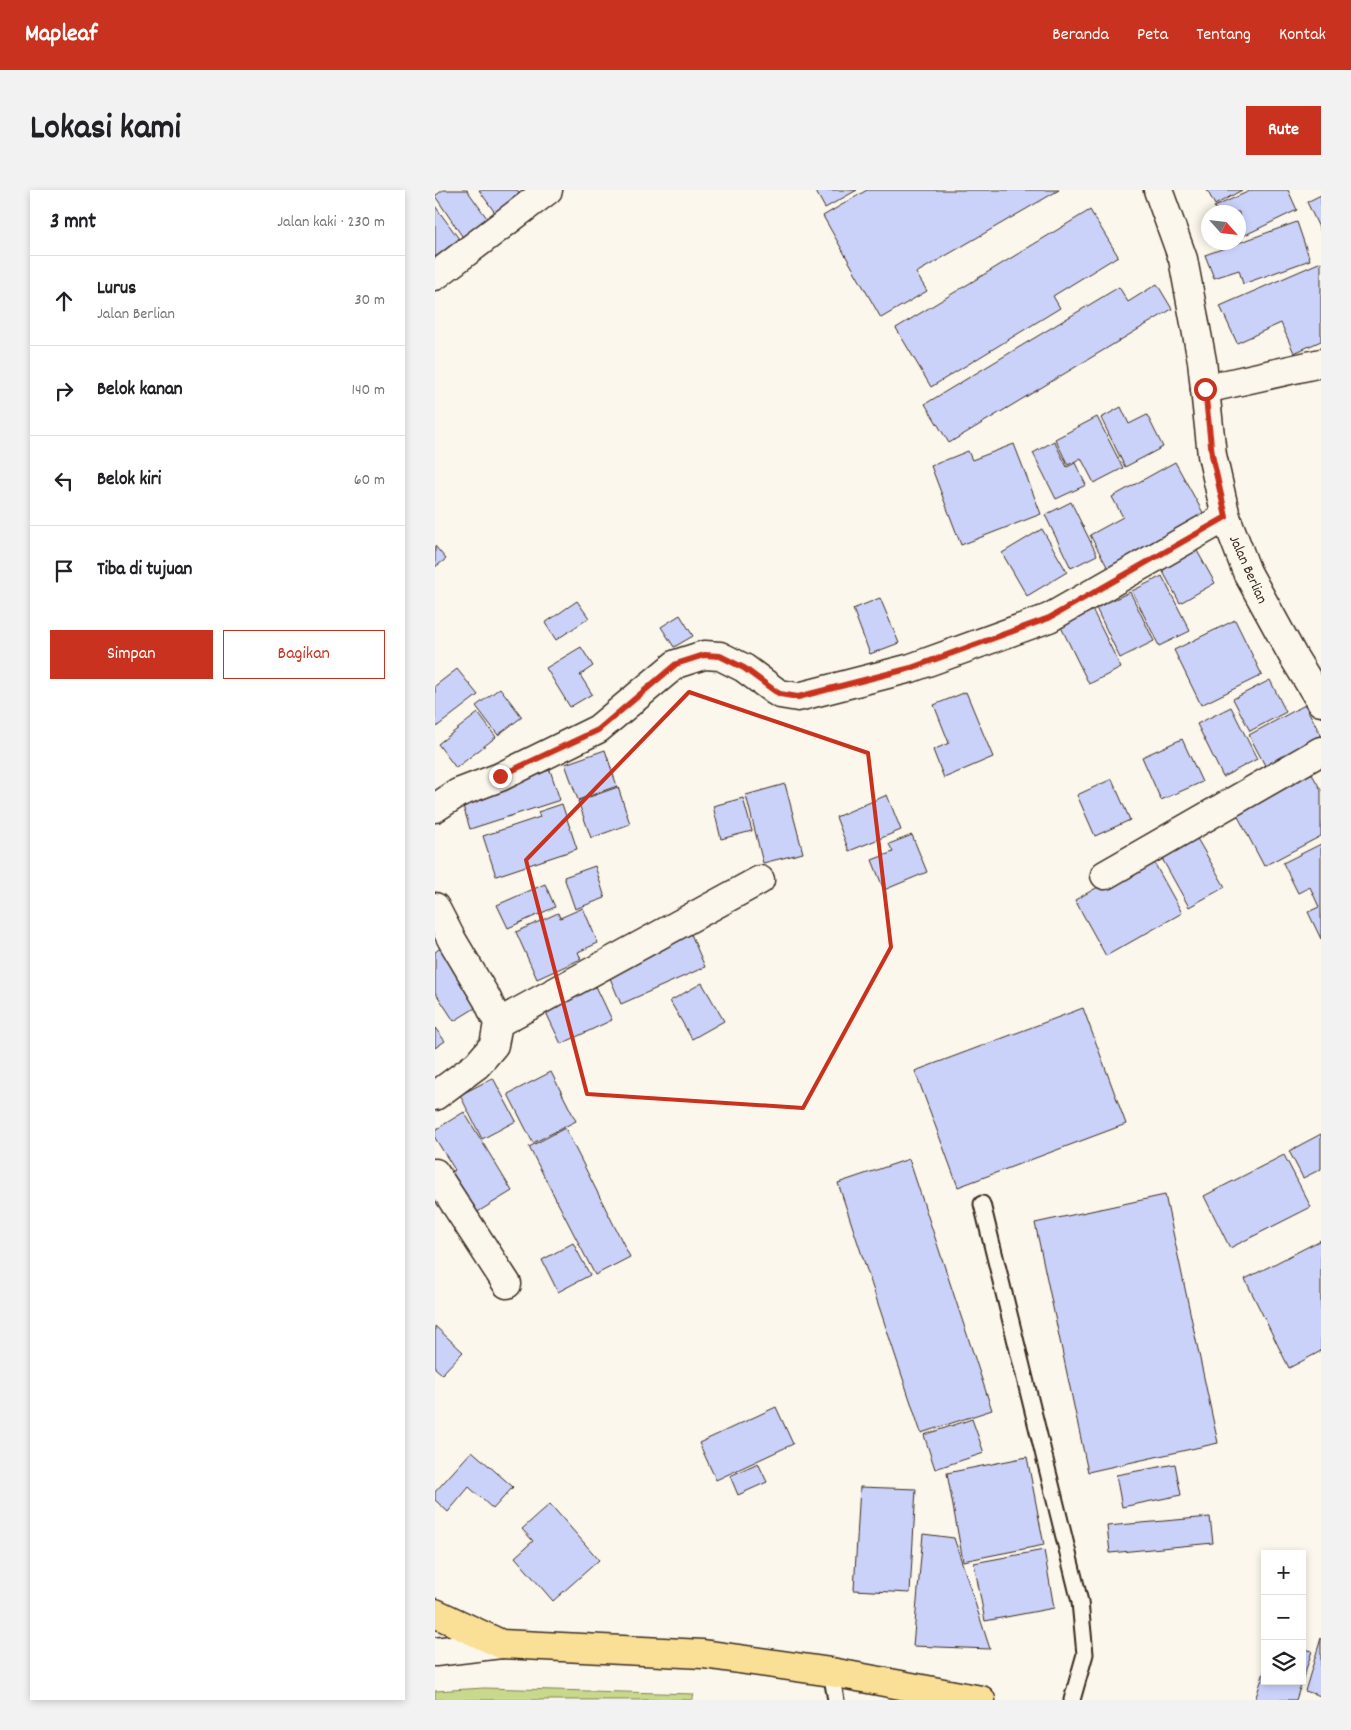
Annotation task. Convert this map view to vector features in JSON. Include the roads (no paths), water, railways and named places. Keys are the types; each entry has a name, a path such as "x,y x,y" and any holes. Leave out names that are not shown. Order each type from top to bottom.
{"highway":[{"path":"435,1613 501,1644 703,1654 831,1672 981,1700"}],"street":[{"path":"435,276 548,190"},
{"name":"Jalan Berlian","path":"1157,190 1183,259 1202,361 1212,455 1226,517 1247,572 1293,656 1321,702"},
{"path":"1205,389 1321,363"},
{"path":"436,806 458,793 500,776 598,730 676,664 704,655 720,656 744,668 780,694 798,697 911,668 1049,618 1226,517"},
{"path":"1105,875 1321,751"},
{"path":"498,1023 760,880"},
{"path":"435,907 487,999 498,1023 493,1045 477,1065 435,1096"},
{"path":"435,1173 507,1284"},
{"path":"435,1652 501,1644"}],"lane":[{"path":"982,1204 1080,1602 1085,1654 1072,1700"},
{"path":"831,1672 836,1700"}]}
